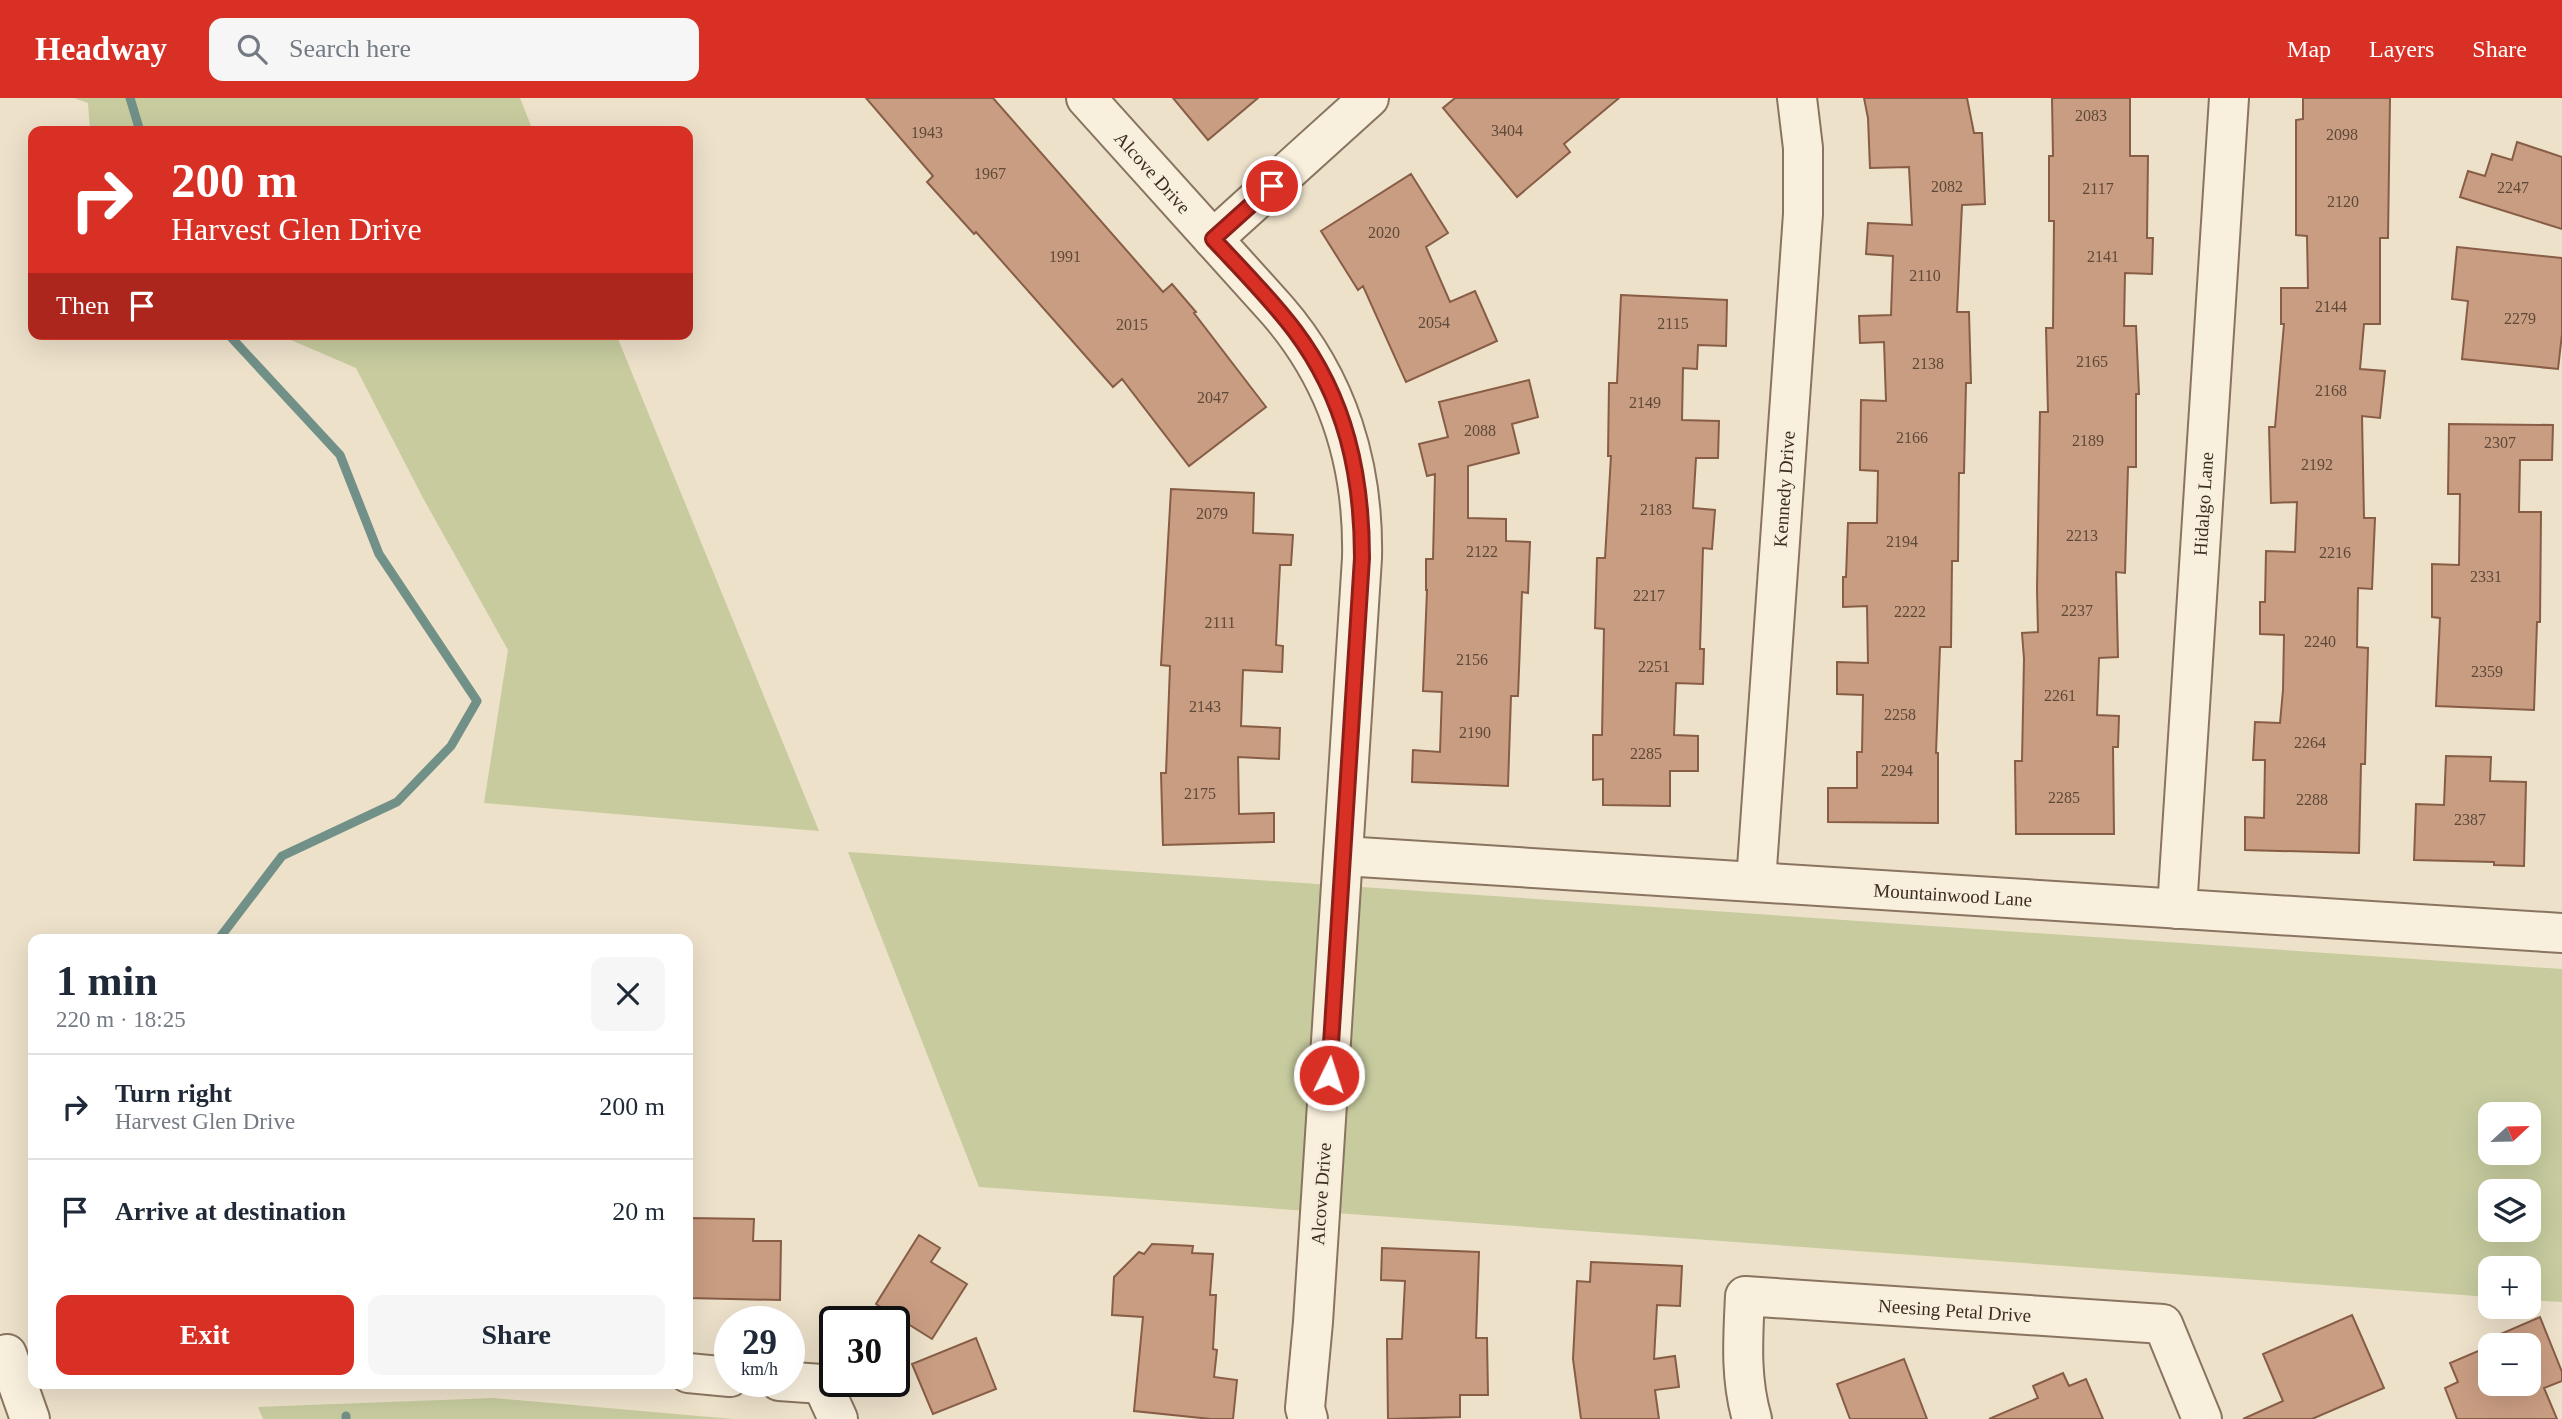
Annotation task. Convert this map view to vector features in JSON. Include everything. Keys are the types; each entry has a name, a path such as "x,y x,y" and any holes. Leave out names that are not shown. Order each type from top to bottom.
{"street":[{"name":"Alcove Drive","path":"1086,98 1286,319 1307,348 1335,401 1355,464 1361,505 1362,547 1313,1322 1305,1408 1308,1419"},
{"path":"1213,239 1369,98"},
{"name":"Kennedy Drive","path":"1756,882 1803,214 1803,148 1797,98"},
{"name":"Hidalgo Lane","path":"2178,909 2229,98"},
{"name":"Mountainwood Lane","path":"1343,856 2562,933"},
{"name":"Neesing Petal Drive","path":"1752,1419 1747,1402 1742,1354 1745,1296 2163,1324 2202,1419"},
{"path":"13,1354 30,1419"},
{"path":"693,1373 714,1375"},
{"path":"805,1383 822,1384 838,1419"}],"green space":[{"path":"74,98 520,98 531,126 90,126 88,103"},
{"path":"291,340 618,340 819,831 484,803 508,650 423,498 356,368"},
{"path":"848,852 2562,969 2562,1302 2541,1301 2541,1256 2478,1256 2478,1296 979,1187"},
{"path":"493,1398 733,1419 263,1419 258,1407"}],"building":[{"path":"866,98 993,98 1163,292 1172,284 1266,407 1189,466 1122,379 1113,387 976,232 974,234 927,182 933,176"},
{"path":"1173,98 1258,98 1208,140"},
{"path":"1455,98 1619,98 1564,144 1570,152 1517,197 1443,108"},
{"path":"1864,98 1967,98 1974,133 1982,133 1985,204 1962,205 1957,312 1969,312 1971,383 1966,383 1964,473 1959,473 1958,561 1952,561 1951,647 1940,647 1936,753 1938,823 1828,822 1828,788 1857,788 1857,752 1862,752 1863,695 1837,694 1837,662 1868,663 1867,606 1843,607 1848,523 1877,523 1878,471 1860,470 1861,400 1886,401 1884,342 1860,343 1859,316 1891,315 1893,256 1866,254 1868,223 1912,225 1909,167 1870,168 1868,118"},
{"path":"2052,98 2130,98 2130,156 2148,156 2147,238 2153,238 2152,274 2125,273 2124,326 2136,326 2139,394 2136,394 2136,467 2128,467 2125,573 2116,572 2118,657 2099,658 2097,715 2119,716 2118,747 2113,747 2114,834 2016,834 2015,761 2022,761 2022,633 2038,632 2040,412 2048,412 2046,328 2053,328 2054,221 2049,221 2049,156 2053,156"},
{"path":"2303,98 2390,98 2388,238 2380,238 2380,324 2364,324 2360,369 2385,371 2380,418 2362,416 2364,518 2375,518 2372,589 2358,588 2357,647 2368,648 2359,853 2245,850 2245,817 2264,818 2265,760 2253,760 2255,722 2280,723 2283,690 2284,635 2260,634 2260,602 2265,602 2266,551 2295,552 2297,502 2271,503 2269,427 2275,427 2284,324 2281,324 2281,288 2308,288 2307,236 2296,235 2296,120 2303,119"},
{"path":"2517,142 2562,157 2562,229 2460,197 2468,171 2485,176 2492,154 2512,160"},
{"path":"1411,174 1448,233 1426,247 1450,302 1475,291 1497,341 1406,382 1363,286 1358,290 1321,231"},
{"path":"2457,247 2562,258 2562,334 2558,369 2462,359 2468,301 2452,299"},
{"path":"1621,295 1727,300 1726,346 1698,345 1697,369 1683,368 1682,420 1719,421 1718,458 1696,458 1693,508 1715,510 1712,549 1703,548 1700,649 1704,649 1703,684 1676,683 1674,735 1698,736 1698,771 1670,771 1670,806 1603,805 1603,779 1593,780 1593,735 1602,735 1604,629 1595,628 1597,558 1605,558 1611,456 1608,456 1609,383 1617,383"},
{"path":"1529,380 1538,417 1512,424 1519,453 1468,466 1468,518 1506,519 1506,541 1530,542 1528,593 1522,592 1518,696 1511,696 1508,786 1412,782 1413,750 1440,752 1442,692 1423,691 1426,559 1433,559 1435,474 1427,476 1419,444 1448,437 1439,402"},
{"path":"2449,424 2553,425 2552,460 2520,460 2519,512 2541,512 2540,622 2537,622 2534,710 2436,706 2440,618 2432,617 2432,564 2459,565 2460,494 2448,494"},
{"path":"1171,489 1254,493 1253,533 1293,535 1291,565 1280,565 1276,645 1283,646 1282,672 1243,670 1241,726 1280,728 1279,759 1238,757 1239,814 1274,813 1274,842 1163,845 1161,773 1166,773 1170,666 1161,665"},
{"path":"2446,756 2491,757 2490,781 2526,782 2524,866 2494,865 2494,862 2414,860 2416,804 2444,805"},
{"path":"693,1218 754,1219 753,1241 781,1241 780,1300 693,1298"},
{"path":"919,1235 940,1248 931,1262 967,1284 932,1339 910,1325 910,1306 876,1304"},
{"path":"1152,1244 1193,1246 1192,1253 1213,1254 1210,1295 1216,1295 1213,1349 1217,1350 1214,1377 1237,1380 1233,1419 1134,1411 1143,1317 1112,1315 1114,1277 1139,1252 1144,1254"},
{"path":"1382,1248 1479,1252 1476,1338 1487,1338 1488,1395 1460,1395 1460,1417 1388,1419 1387,1339 1402,1339 1405,1281 1381,1280"},
{"path":"1591,1262 1682,1266 1680,1306 1657,1305 1654,1359 1675,1356 1679,1387 1655,1390 1659,1419 1581,1419 1573,1359 1577,1281 1590,1282"},
{"path":"2352,1315 2384,1388 2312,1419 2243,1419 2283,1401 2263,1354"},
{"path":"2541,1319 2562,1372 2562,1381 2544,1388 2557,1419 2457,1419 2445,1388 2458,1382 2450,1363 2478,1351 2478,1396 2541,1396 2541,1333 2503,1333"},
{"path":"976,1338 996,1389 933,1414 912,1364"},
{"path":"1904,1359 1927,1419 1850,1419 1837,1384"},
{"path":"2063,1373 2069,1386 2086,1379 2103,1419 1989,1419 2038,1398 2033,1386"}],"waterway":[{"path":"130,98 138,126"},
{"path":"223,934 282,856 397,802 451,746 477,701 379,554 340,455 234,340"}],"route":[{"path":"1272,186 1213,239 1297,333 1333,395 1355,464 1363,535 1329,1075"}]}
